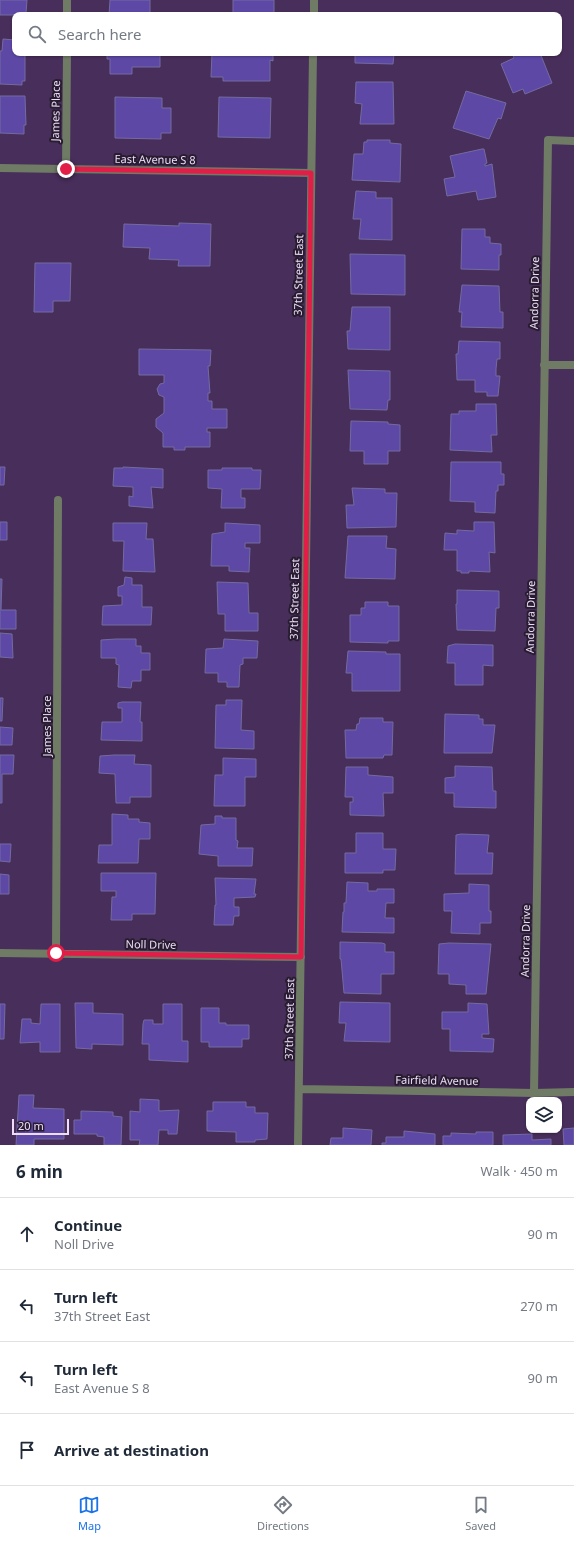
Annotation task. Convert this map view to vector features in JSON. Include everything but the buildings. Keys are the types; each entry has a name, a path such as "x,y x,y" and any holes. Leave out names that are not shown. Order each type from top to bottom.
{"street":[{"path":"67,0 67,12"},
{"path":"314,0 314,12"},
{"name":"James Place","path":"66,169 67,56"},
{"name":"37th Street East","path":"298,1145 313,56"},
{"name":"Andorra Drive","path":"534,1093 548,140 574,141"},
{"name":"East Avenue S 8","path":"0,168 311,173"},
{"path":"544,365 574,365"},
{"name":"James Place","path":"56,953 58,500"},
{"name":"Noll Drive","path":"0,953 301,957"},
{"name":"Fairfield Avenue","path":"299,1089 534,1093 574,1092"}],"route":[{"path":"56,953 301,957 311,173 66,169"}]}
